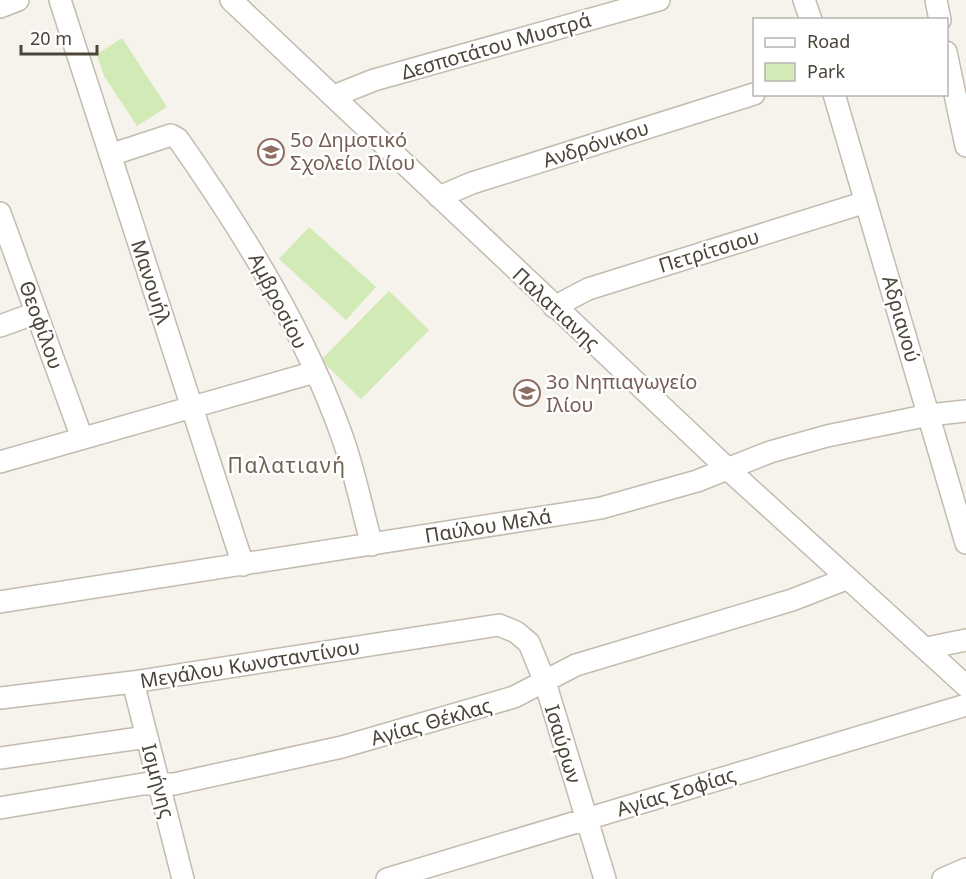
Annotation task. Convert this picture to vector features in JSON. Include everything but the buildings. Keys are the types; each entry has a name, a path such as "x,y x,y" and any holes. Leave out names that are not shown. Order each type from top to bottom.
{"street":[{"path":"0,7 18,0"},
{"name":"Μανουήλ","path":"60,0 243,565"},
{"name":"Παλατιανης","path":"231,0 554,307 846,579 927,648 966,686"},
{"name":"Δεσποτάτου Μυστρά","path":"334,96 374,80 659,0"},
{"path":"804,0 810,18"},
{"path":"936,0 940,18"},
{"path":"948,61 966,146"},
{"name":"Ανδρόνικου","path":"439,197 472,183 753,93"},
{"name":"Αδριανού","path":"835,96 966,543"},
{"name":"Αμβροσίου","path":"110,155 160,137 171,135 178,139 260,264 315,372 344,439 372,545"},
{"name":"Πετρίτσιου","path":"554,307 588,289 866,202"},
{"name":"Θεοφίλου","path":"0,213 82,438"},
{"path":"0,326 36,313"},
{"path":"0,462 315,372"},
{"name":"Παύλου Μελά","path":"0,602 602,508 729,470 770,452 827,436 929,415 966,411"},
{"name":"Αγίας Θέκλας","path":"0,808 143,784 159,785 279,763 342,747 514,697 576,665 792,600 846,579"},
{"name":"Ισαύρων","path":"499,625 516,632 529,643 545,682 605,879"},
{"name":"Μεγάλου Κωνσταντίνου","path":"0,698 133,682 499,625"},
{"path":"927,648 966,640"},
{"name":"Ισμήνης","path":"133,682 183,879"},
{"name":"Αγίας Σοφίας","path":"387,879 966,705"},
{"path":"0,758 147,737"},
{"path":"943,879 966,869"}],"green space":[{"path":"122,38 167,107 137,126 104,76 97,54"},
{"path":"309,227 376,287 346,320 279,259"},
{"path":"389,291 429,330 361,399 321,360"}],"place":[{"name":"5ο Δημοτικό Σχολείο Ιλίου","path":"271,152"},
{"name":"3ο Νηπιαγωγείο Ιλίου","path":"527,393"}],"district":[{"name":"Παλατιανή","path":"287,466"}]}
